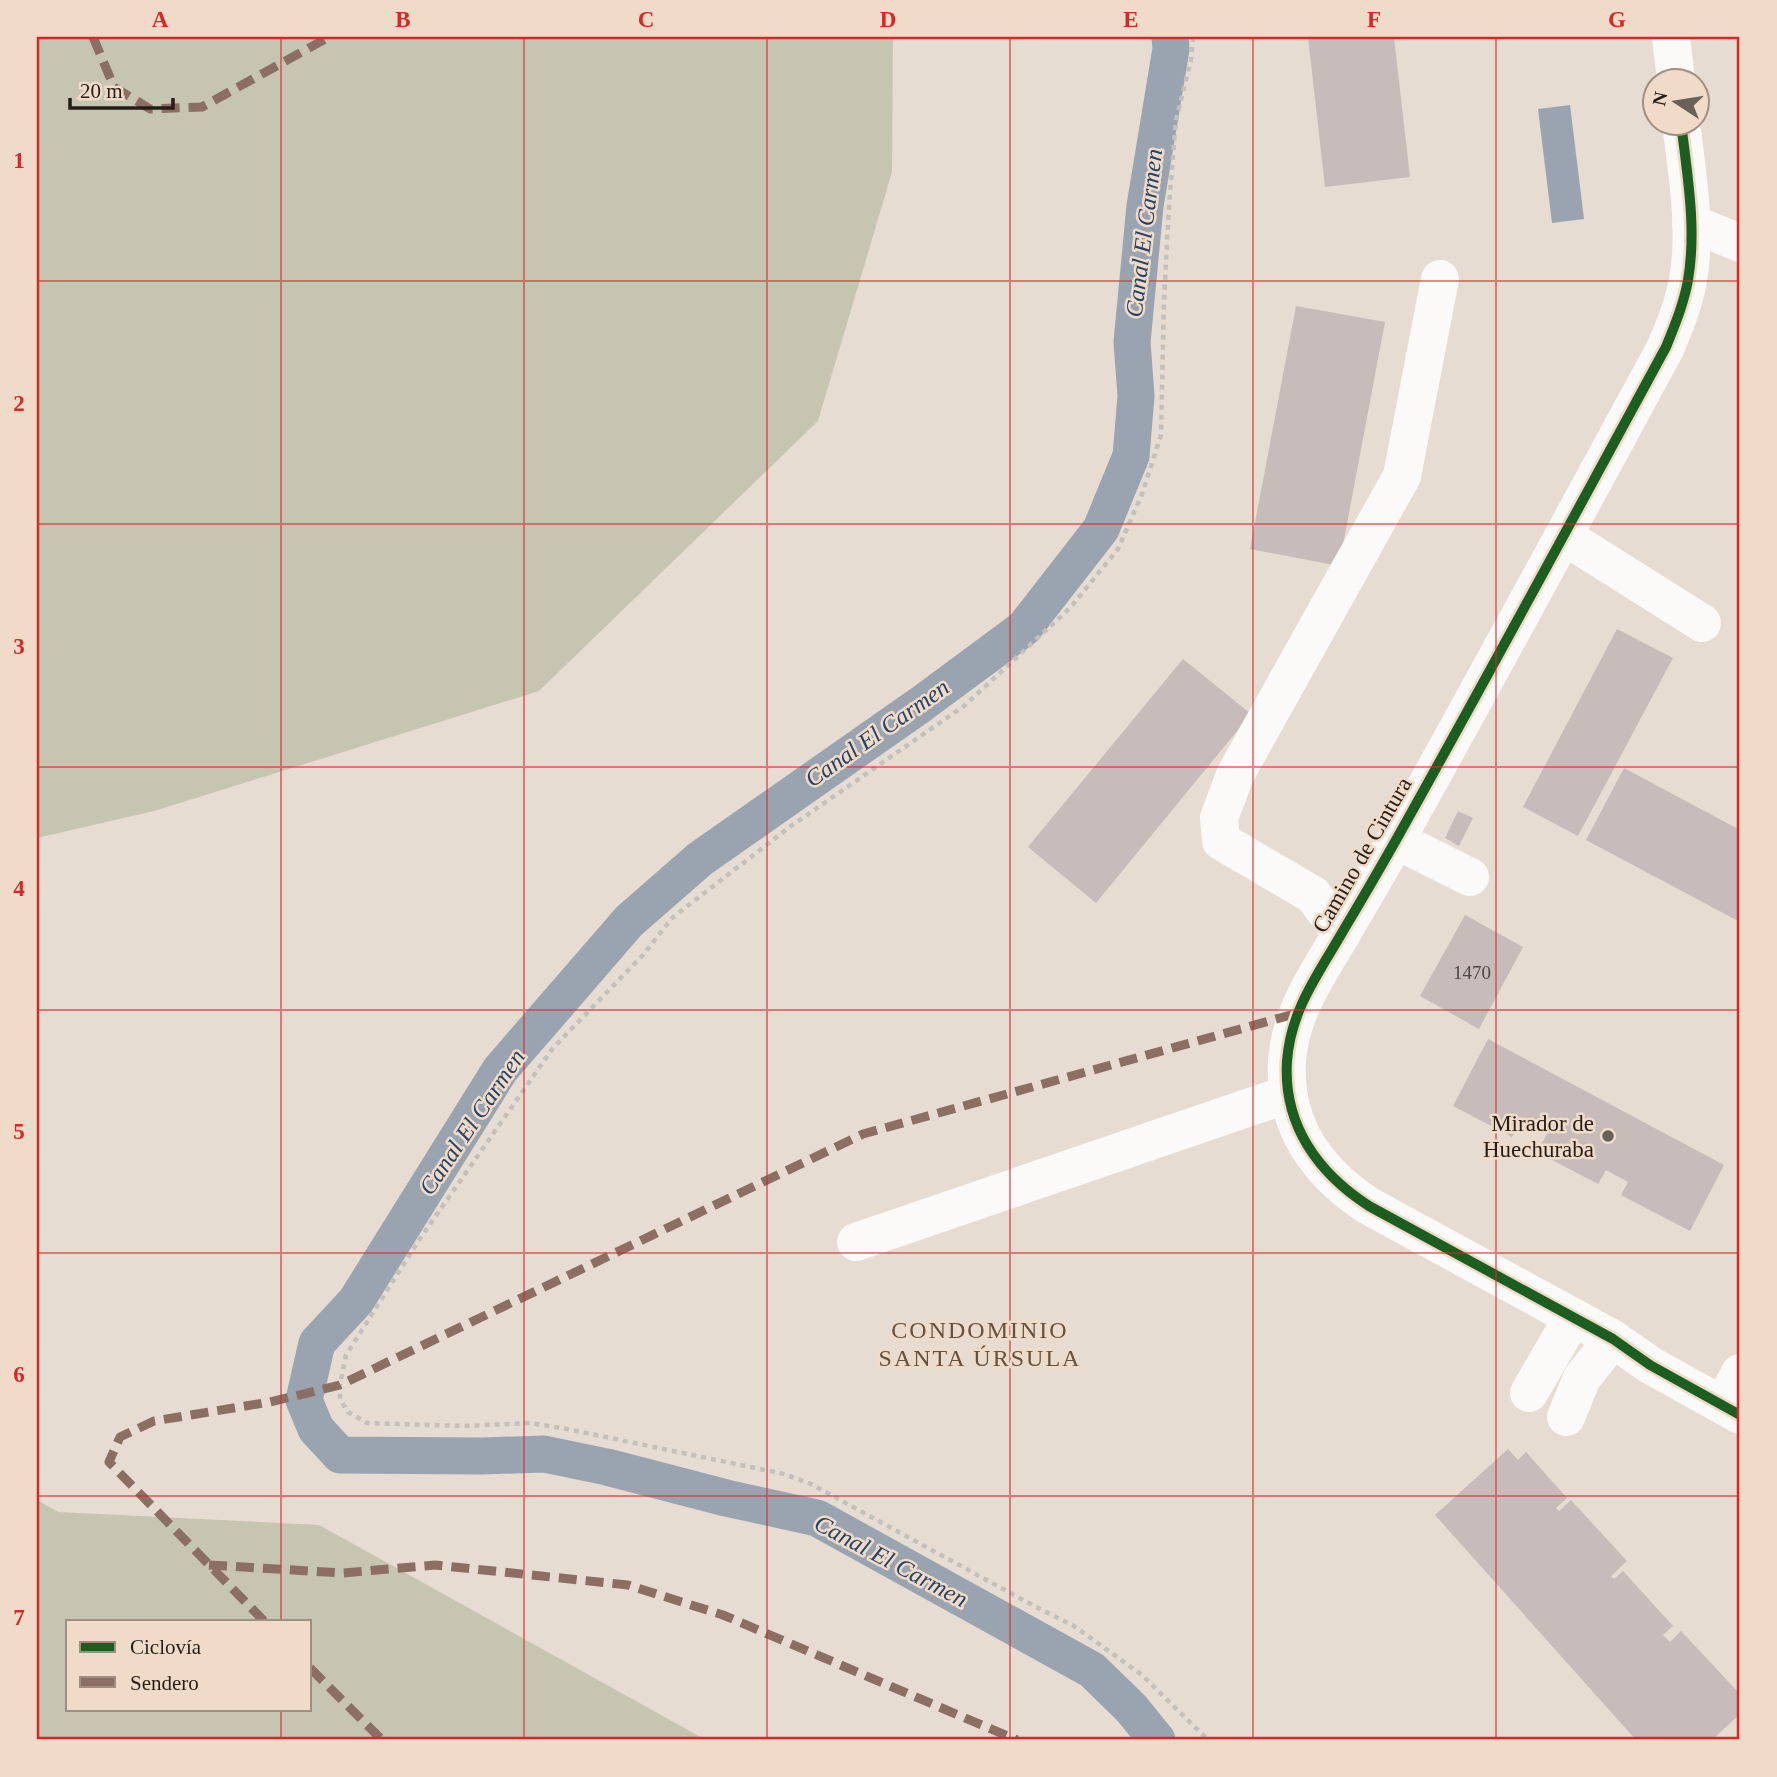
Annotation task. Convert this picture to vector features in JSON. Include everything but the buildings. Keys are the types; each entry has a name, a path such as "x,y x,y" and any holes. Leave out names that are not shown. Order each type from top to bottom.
{"street":[{"path":"1671,37 1674,66"},
{"name":"Camino de Cintura","path":"1682,136 1691,251 1680,315 1666,347 1564,536 1396,840 1310,984 1298,1013 1287,1059 1288,1094 1294,1115 1312,1153 1324,1170 1353,1196 1613,1339 1650,1365 1734,1398"},
{"path":"1691,223 1740,243"},
{"path":"1342,934 1313,895 1221,841 1219,818 1235,775 1402,476 1440,279"},
{"path":"1564,536 1702,623"},
{"path":"1396,840 1470,877"},
{"path":"856,1242 1288,1094"},
{"path":"1529,1393 1573,1317"},
{"path":"1566,1417 1582,1378 1613,1339"}],"path":[{"path":"1193,37 1191,60 1176,120 1169,206 1161,435 1142,494 1118,549 1070,608 964,706 792,826 672,918 643,955 553,1048 421,1237 346,1356 340,1399 348,1412 368,1423 464,1426 530,1423 784,1474 811,1484 1081,1630 1142,1675 1208,1740"}],"green space":[{"path":"37,37 893,37 892,172 818,421 539,691 154,811 37,838"},
{"path":"37,1500 58,1512 319,1525 706,1740 37,1740"}],"shaded area":[{"path":"1570,105 1584,219 1552,223 1538,109"}],"waterway":[{"name":"Canal El Carmen","path":"1157,1740 1131,1708 1092,1670 817,1518 544,1454 340,1455 316,1429 304,1400 317,1343 356,1301 500,1070 629,921 700,859 920,705 1024,628 1101,529 1131,456 1136,396 1132,342 1145,206 1171,49 1170,37"}],"marked path":[{"path":"93,37 114,87 150,109 202,107 329,37"},
{"path":"263,1620 109,1462 120,1437 154,1421 270,1402 340,1385 863,1134 1298,1013"},
{"path":"209,1565 343,1573 435,1565 628,1585 723,1615 1017,1740"},
{"path":"312,1670 382,1740"}],"cycle path":[{"path":"1683,136 1690,201 1691,260 1684,297 1666,347 1383,863 1307,993 1290,1042 1287,1084 1291,1106 1307,1145 1334,1178 1351,1193 1369,1206 1613,1339 1650,1365 1740,1415"}],"place":[{"name":"Mirador de Huechuraba","path":"1608,1136"}],"district":[{"name":"CONDOMINIO SANTA ÚRSULA","path":"980,1344"}]}
